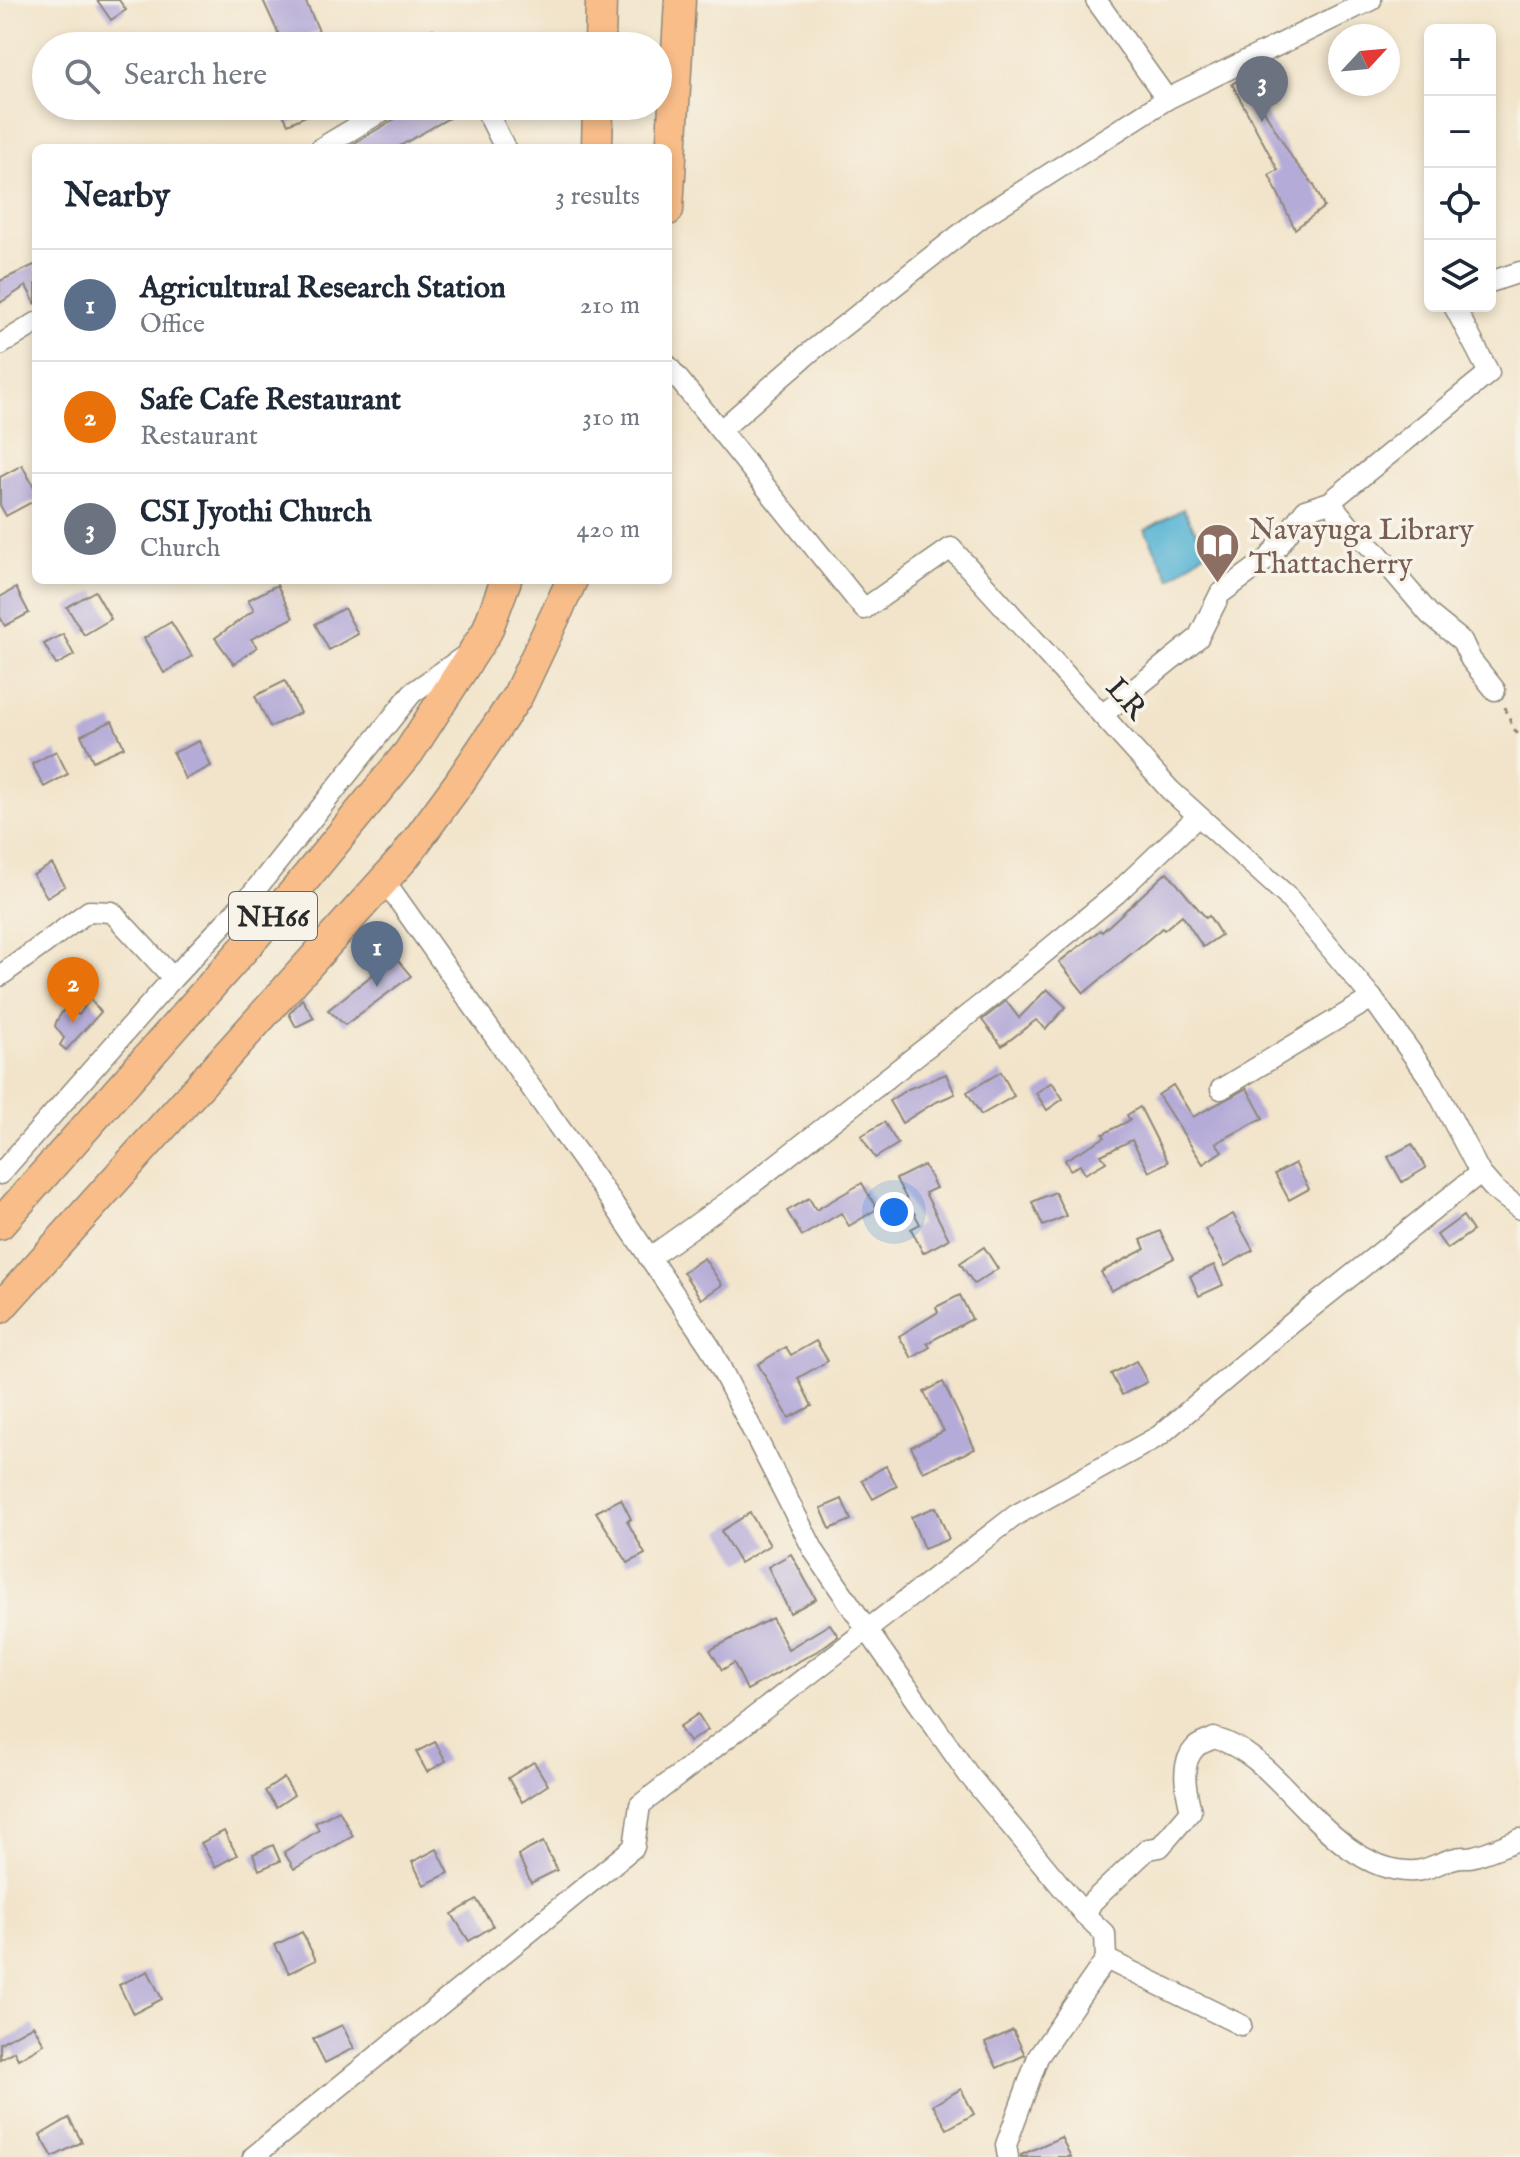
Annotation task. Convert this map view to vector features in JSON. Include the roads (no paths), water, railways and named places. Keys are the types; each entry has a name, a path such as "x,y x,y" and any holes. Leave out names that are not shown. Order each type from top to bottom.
{"highway":[{"path":"600,32 601,0"},
{"path":"672,144 680,0"},
{"path":"597,144 598,120"},
{"name":"NH66","path":"0,1224 295,891 409,752 487,631 505,584"},
{"name":"NH66","path":"0,1308 404,858 518,695 570,584"}],"street":[{"path":"1096,0 1167,99"},
{"path":"721,430 809,353 982,217 1167,99 1371,0"},
{"path":"328,144 368,120"},
{"path":"491,120 503,144"},
{"path":"1496,280 1520,272"},
{"path":"1102,715 1198,638 1220,594 1269,558 1305,510 1330,502 1489,373 1457,312"},
{"path":"0,345 32,325"},
{"name":"LR","path":"672,371 864,609 951,548 1170,790 1286,895 1372,998 1433,1083 1480,1173 1494,1189 1520,1209"},
{"path":"1330,502 1430,615 1462,641 1471,660 1495,690"},
{"path":"0,1174 173,978 252,894 412,693 476,648"},
{"path":"649,1258 739,1194 987,1000 1117,893 1198,816"},
{"path":"384,880 594,1176 710,1347 814,1551 867,1630 968,1774 1085,1915 1105,1934 1106,1959 1038,2057 1006,2145 1008,2157"},
{"path":"0,976 89,911 112,912 173,978"},
{"path":"1221,1089 1372,998"},
{"path":"253,2157 634,1847 640,1805 1016,1515 1159,1436 1292,1323 1480,1173"},
{"path":"1085,1915 1092,1902 1148,1849 1160,1847 1191,1811 1185,1765 1196,1747 1214,1738 1233,1743 1256,1761 1326,1832 1356,1853 1384,1866 1412,1871 1433,1868 1455,1858 1473,1857 1520,1839"},
{"path":"1106,1959 1241,2025"}],"water":[{"path":"1183,509 1207,551 1170,579 1145,530"}],"place":[{"name":"CSI Jyothi Church","path":"1262,122"},
{"name":"Navayuga Library Thattacherry","path":"1218,585"},
{"name":"Agricultural Research Station","path":"377,987"},
{"name":"Safe Cafe Restaurant","path":"73,1023"}]}
